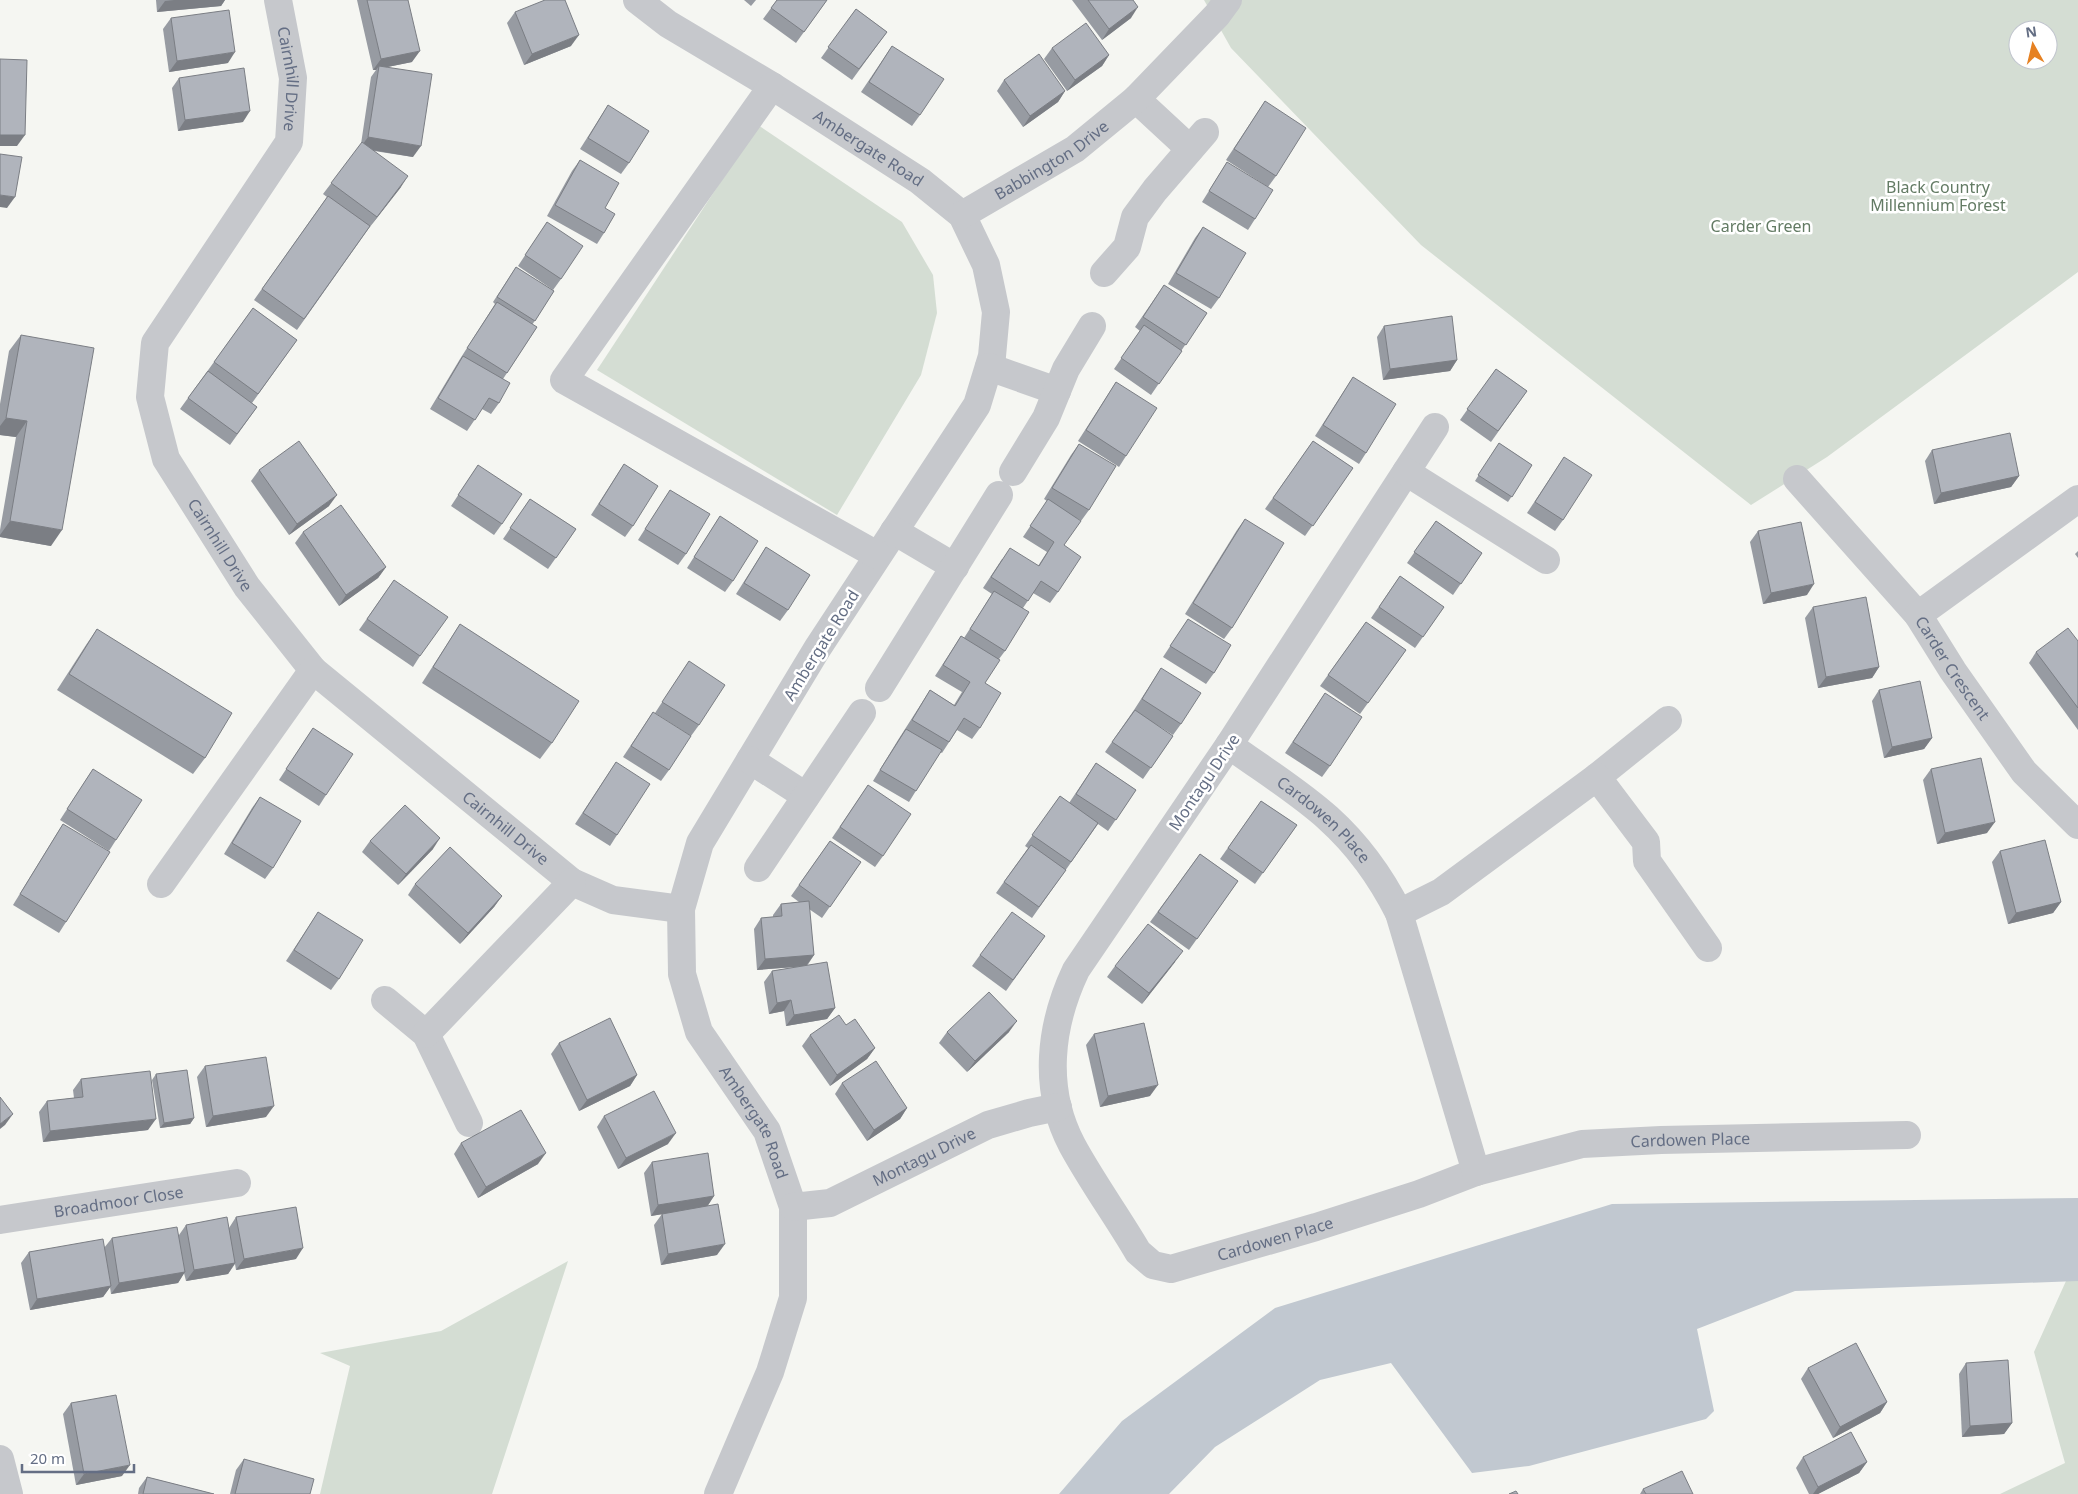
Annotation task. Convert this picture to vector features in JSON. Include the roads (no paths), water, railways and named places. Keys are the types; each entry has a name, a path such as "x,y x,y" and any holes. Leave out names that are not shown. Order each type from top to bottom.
{"street":[{"name":"Cairnhill Drive","path":"278,0 293,78 289,142 155,343 150,397 166,459 247,587 313,670 572,882 613,900 681,909"},
{"name":"Ambergate Road","path":"637,0 668,24 772,86 920,181 962,215 986,265 996,312 992,356 977,406 877,555 817,649 700,843 681,909 682,974 699,1032 767,1131 794,1207 793,1298 770,1372 718,1494"},
{"name":"Babbington Drive","path":"962,215 1075,149 1136,99 1228,0"},
{"path":"772,86 564,380 877,555"},
{"path":"1104,273 1127,247 1135,217 1197,140 1136,99"},
{"path":"1013,472 1046,418 1066,369 1092,326"},
{"path":"989,367 1057,391"},
{"name":"Montagu Drive","path":"1104,1195 1072,1144 1058,1107 1052,1071 1054,1034 1062,998 1076,970 1229,745 1435,427"},
{"path":"1406,472 1546,560"},
{"path":"1797,479 1918,615"},
{"path":"879,688 999,495"},
{"name":"Carder Crescent","path":"2078,499 1918,615 1953,671 2024,772 2078,824"},
{"path":"894,531 955,567"},
{"path":"161,884 313,670"},
{"path":"758,868 862,713"},
{"path":"1399,913 1441,892 1597,777 1668,720"},
{"name":"Cardowen Place","path":"1229,745 1327,817 1369,863 1385,886 1399,913 1476,1172"},
{"path":"750,760 806,796"},
{"path":"1597,777 1646,842 1647,861 1708,948"},
{"path":"426,1034 572,882"},
{"path":"385,1000 426,1034 469,1123"},
{"name":"Montagu Drive","path":"794,1207 830,1203 988,1125 1024,1114 1058,1107"},
{"name":"Cardowen Place","path":"1104,1195 1138,1252 1153,1265 1171,1269 1316,1227 1419,1194 1476,1172 1556,1150 1597,1143 1907,1135"},
{"name":"Broadmoor Close","path":"0,1220 237,1184"},
{"path":"0,1459 9,1494"}],"park label":[{"name":"Black Country Millennium Forest","path":"1938,196"},
{"name":"Carder Green","path":"1761,226"}]}
